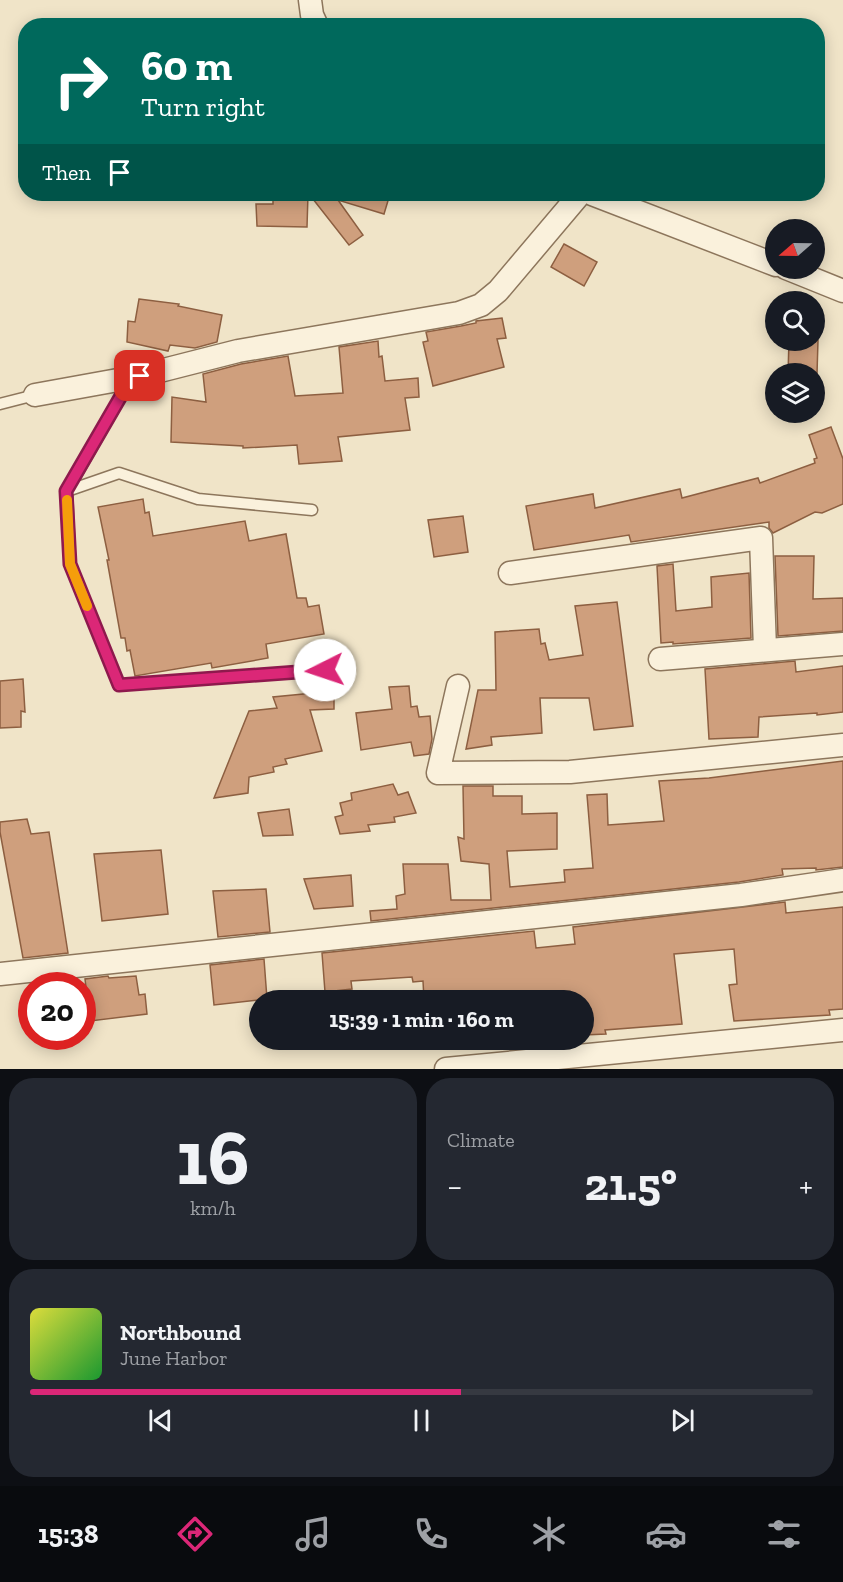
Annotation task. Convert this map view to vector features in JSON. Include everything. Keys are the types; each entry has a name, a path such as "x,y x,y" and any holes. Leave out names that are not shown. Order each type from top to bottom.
{"street":[{"path":"309,0 313,18"},
{"path":"35,395 132,377 238,351 459,313 481,305 498,291 574,201"},
{"path":"610,201 765,260"},
{"path":"813,279 843,291"},
{"path":"510,573 761,538 765,650"},
{"path":"660,659 843,644"},
{"path":"458,686 438,773 570,772 843,745"},
{"path":"0,974 730,896 843,880"},
{"path":"447,1069 843,1030"}],"lane":[{"path":"132,377 66,491 70,564 119,685 325,670"},
{"path":"0,404 35,395"},
{"path":"66,491 119,473 198,499 312,510"}],"building":[{"path":"273,201 308,201 307,227 257,226 256,204 273,204"},
{"path":"314,201 339,201 363,235 349,245"},
{"path":"341,201 388,201 384,214"},
{"path":"564,244 597,262 584,286 551,267"},
{"path":"139,299 179,304 178,306 222,315 217,342 195,348 170,345 168,351 127,342 128,321 135,322"},
{"path":"502,318 506,338 497,339 504,367 433,386 423,342 428,341 426,332"},
{"path":"378,341 385,381 418,378 419,397 405,398 410,430 338,437 342,461 299,464 297,445 243,448 243,446 171,442 172,397 206,402 203,374 241,364 288,356 295,396 343,393 339,347"},
{"path":"789,351 818,351 817,363 788,363"},
{"path":"831,427 843,459 843,504 822,513 815,512 773,533 769,528 769,522 631,542 629,535 534,550 526,506 593,494 595,508 680,489 682,498 758,478 760,483 815,463 814,459 817,458 809,435"},
{"path":"143,499 145,513 149,512 153,536 245,521 249,541 286,534 297,598 306,598 308,607 319,605 324,634 266,644 268,658 212,668 211,663 135,676 130,650 127,651 125,638 121,638 98,507"},
{"path":"463,516 468,552 434,557 428,520"},
{"path":"775,556 814,556 813,599 843,598 843,631 778,636"},
{"path":"673,564 676,611 712,607 711,577 749,573 751,638 661,643 657,566"},
{"path":"617,602 633,726 594,730 589,698 540,698 542,733 491,737 492,745 466,749 478,690 496,690 495,632 539,629 541,644 545,643 549,660 583,655 575,606"},
{"path":"795,661 796,672 843,666 843,712 759,717 758,737 709,739 705,669"},
{"path":"23,679 25,712 21,711 21,727 0,728 0,681"},
{"path":"409,686 411,707 417,706 419,717 430,716 432,739 429,754 414,756 411,742 361,750 356,713 392,709 389,687"},
{"path":"334,691 334,709 310,710 322,751 285,759 287,764 273,767 274,772 249,777 248,793 214,798 249,711 277,708 273,697"},
{"path":"843,761 843,867 816,870 816,868 782,869 783,875 739,882 371,921 370,911 397,909 396,896 405,894 403,864 448,864 451,900 491,900 489,864 461,861 458,837 464,839 463,786 493,786 493,796 522,796 522,814 557,813 557,849 507,851 510,887 565,882 564,870 593,868 587,795 607,794 608,825 664,821 659,781 709,778"},
{"path":"393,784 398,795 408,792 416,813 394,817 395,822 368,825 370,831 340,834 335,817 343,815 340,803 352,800 351,793"},
{"path":"289,809 293,835 263,836 258,813"},
{"path":"27,819 31,834 49,832 68,953 23,958 0,822"},
{"path":"161,850 168,914 102,921 94,854"},
{"path":"351,875 353,906 314,909 304,879"},
{"path":"266,889 270,932 218,937 213,891"},
{"path":"785,902 786,913 843,907 843,1009 829,1010 830,1015 734,1021 729,985 737,984 734,949 674,954 682,1024 605,1030 606,1034 594,1035 594,990 423,990 423,981 413,982 412,977 351,981 352,989 325,990 322,953 534,931 536,948 575,944 573,927"},
{"path":"264,959 266,990 249,990 249,1001 214,1005 210,965"},
{"path":"136,976 139,995 145,994 147,1014 96,1020 96,978"}],"slow traffic":[{"path":"67,500 70,564 87,606"}],"route":[{"path":"140,376 132,377 96,443 66,491 70,564 119,685 325,670"}]}
